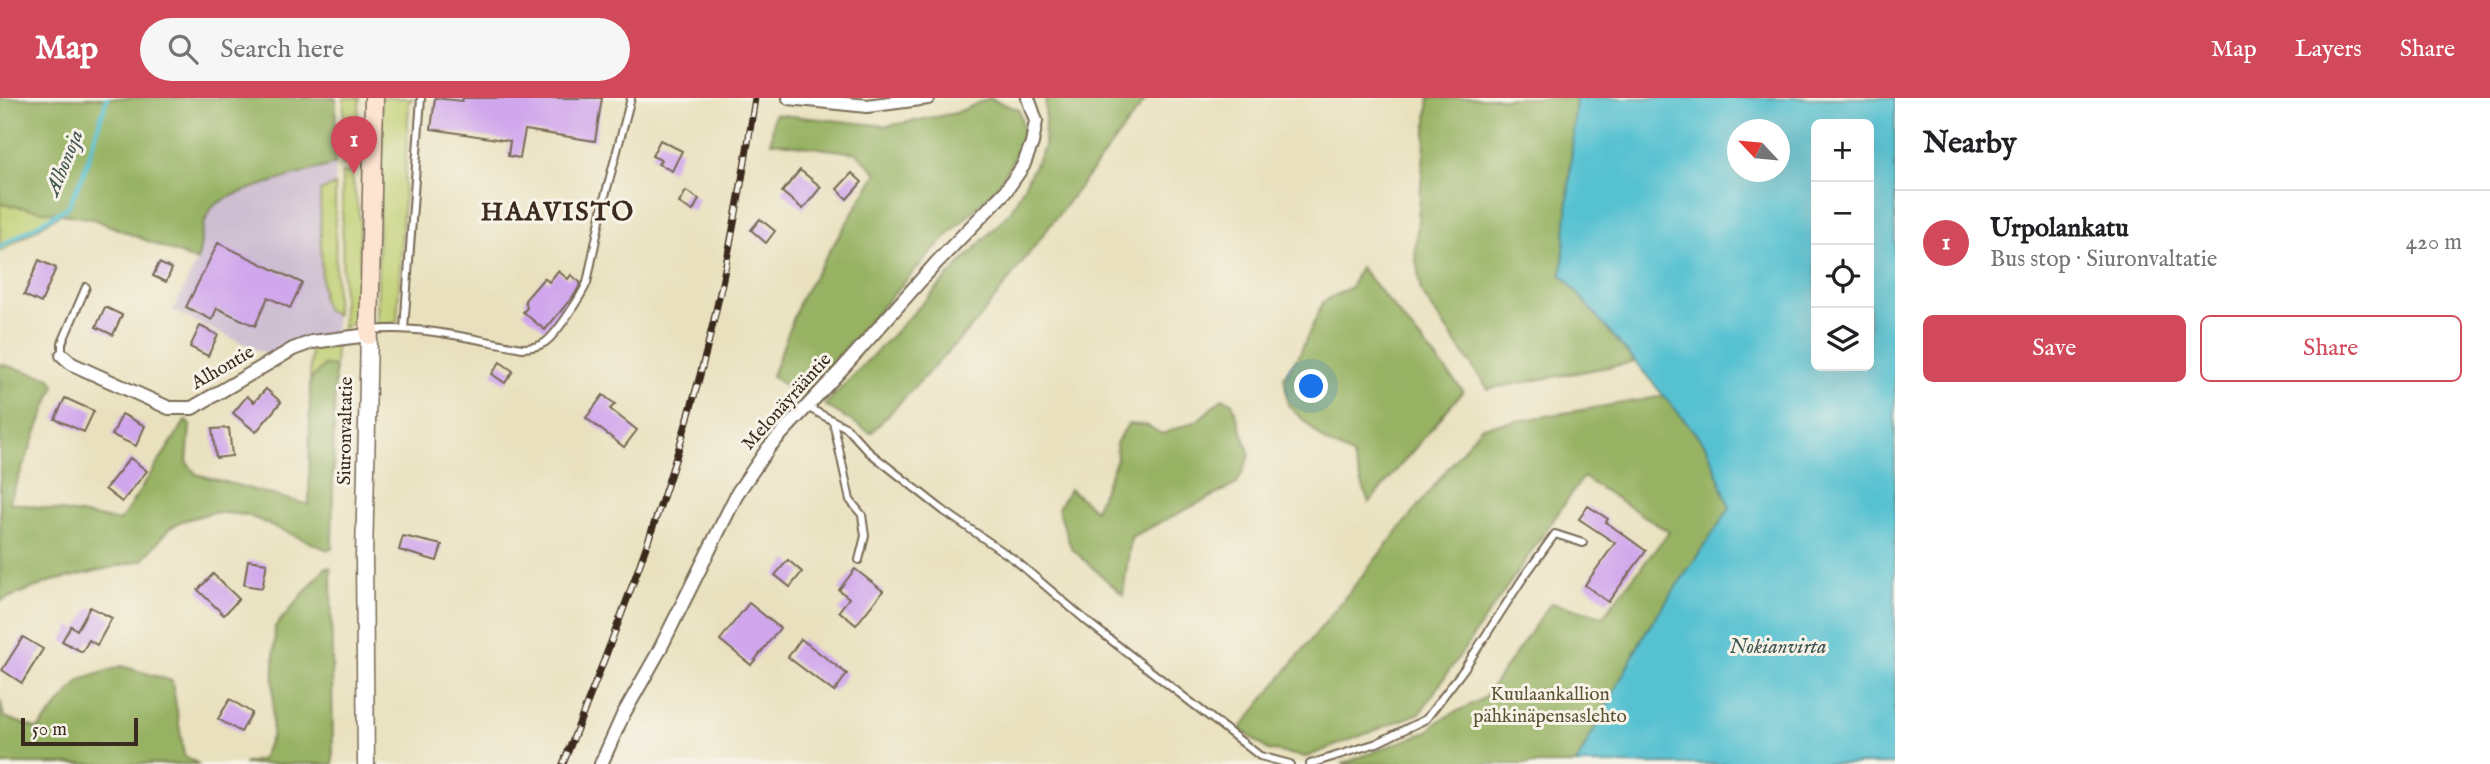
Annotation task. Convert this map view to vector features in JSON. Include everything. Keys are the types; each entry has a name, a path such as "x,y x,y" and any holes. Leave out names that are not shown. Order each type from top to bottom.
{"main road":[{"name":"Siuronvaltatie","path":"369,333 374,98"}],"street":[{"path":"794,99 867,106 928,98"},
{"name":"Melonäyrääntie","path":"601,764 623,715 658,653 738,492 769,447 937,262 1005,192 1023,166 1032,143 1036,121 1028,98"},
{"name":"Alhontie","path":"62,355 84,369 169,408 181,409 192,408 293,349 312,342 369,333"},
{"name":"Siuronvaltatie","path":"366,764 364,558 369,333"}],"lane":[{"path":"404,329 421,98"},
{"path":"369,333 404,329 522,348 547,342 581,296 587,283 605,195 631,98"},
{"path":"62,355 62,343 86,287"},
{"path":"805,406 847,428 869,452 944,511 1015,560 1090,624 1260,756 1290,764"},
{"path":"834,421 850,500 862,515 865,536 859,560"},
{"path":"1310,764 1377,743 1426,719 1464,669 1555,534 1583,543"}],"shaded area":[{"path":"335,164 335,185 320,191 322,298 325,308 336,315 335,334 271,356 173,311 197,261 201,249 201,228 213,205 235,194"}],"green space":[{"path":"0,98 336,98 335,164 249,190 219,203 211,209 204,223 197,261 93,219 0,204"},
{"path":"344,98 360,98 352,164 343,165"},
{"path":"381,98 413,98 409,101 397,323 377,325"},
{"path":"989,98 1019,110 1025,139 997,187 932,251 801,398 772,376 801,298 877,173 857,153 771,142 774,114 887,126 956,113"},
{"path":"1046,98 1147,98 980,318 871,433 825,405 1011,211 1044,148"},
{"path":"1429,98 1576,98 1562,275 1635,362 1488,389 1421,292 1415,252"},
{"path":"351,172 360,219 359,312 355,321 343,328 342,173"},
{"path":"335,185 336,315 325,309 322,298 320,191"},
{"path":"1,204 62,213 0,252"},
{"path":"1360,267 1463,391 1369,503 1352,455 1326,442 1288,405 1284,377 1300,353 1323,302 1351,287"},
{"path":"321,345 336,345 335,367 324,365 310,381 311,349"},
{"path":"0,364 51,378 55,385 9,502 120,521 186,420 190,425 187,463 196,474 309,505 310,381 324,365 335,367 332,549 328,550 247,515 214,512 182,521 169,529 143,560 49,582 0,601"},
{"name":"Kuulaankallion pähkinäpensaslehto","path":"1664,396 1707,447 1730,508 1645,633 1576,764 1342,764 1427,732 1440,720 1484,698 1551,603 1603,616 1669,532 1583,477 1420,713 1306,757 1268,750 1240,729 1481,427"},
{"path":"1223,398 1232,402 1250,455 1237,484 1131,537 1123,595 1071,548 1058,508 1070,489 1095,510 1117,459 1116,443 1128,424 1146,425 1162,434 1197,421"},
{"path":"326,567 331,568 333,764 243,764 262,759 272,735 275,627"},
{"path":"122,666 172,681 184,755 198,764 0,764 0,699 4,717 38,729 80,680"}],"water":[{"name":"Nokianvirta","path":"1576,98 1895,98 1895,764 1576,764 1645,633 1730,508 1707,447 1562,275"}],"building":[{"path":"435,98 462,101 463,98 602,98 595,141 525,130 520,158 508,156 510,141 431,129"},
{"path":"660,140 682,151 672,171 658,164 661,160 652,156"},
{"path":"800,170 821,187 803,209 782,192"},
{"path":"852,173 862,182 847,199 837,189"},
{"path":"686,191 699,199 693,211 679,203"},
{"path":"760,219 775,231 766,243 751,230"},
{"path":"218,243 302,283 290,308 268,297 255,326 217,308 212,320 186,307"},
{"path":"39,260 56,268 41,303 24,295"},
{"path":"159,263 172,269 166,282 153,276"},
{"path":"558,271 568,279 571,275 581,283 545,330 523,312 527,308 525,300 544,278 549,282"},
{"path":"105,307 122,315 113,335 96,327"},
{"path":"200,326 218,335 208,356 190,347"},
{"path":"500,362 513,371 505,383 492,374"},
{"path":"266,389 281,402 256,432 233,413 247,396 254,402"},
{"path":"603,395 615,404 610,409 637,430 624,447 586,418"},
{"path":"65,398 94,411 84,432 55,419"},
{"path":"122,414 145,426 136,446 112,435"},
{"path":"229,428 232,456 216,458 212,429"},
{"path":"130,458 147,471 122,502 105,489"},
{"path":"1588,506 1646,551 1608,602 1585,585 1615,543 1579,519"},
{"path":"403,536 442,545 437,561 399,550"},
{"path":"248,560 267,563 262,588 244,585"},
{"path":"788,560 802,572 790,587 775,575"},
{"path":"855,569 883,591 856,625 839,611 849,598 839,590"},
{"path":"213,574 239,599 224,615 198,590"},
{"path":"749,603 780,628 751,665 720,640"},
{"path":"90,607 112,618 97,645 89,640 82,652 62,641 71,626 77,630"},
{"path":"23,637 43,649 22,683 2,670"},
{"path":"801,639 847,674 834,692 788,657"},
{"path":"230,699 252,713 241,732 218,719"}],"waterway":[{"name":"Alhonoja","path":"0,247 68,207 84,172 107,98"}],"railway":[{"path":"563,764 637,573 685,428 724,274 755,98"}],"place":[{"name":"Urpolankatu","path":"354,174"}],"district":[{"name":"HAAVISTO","path":"558,212"}]}
